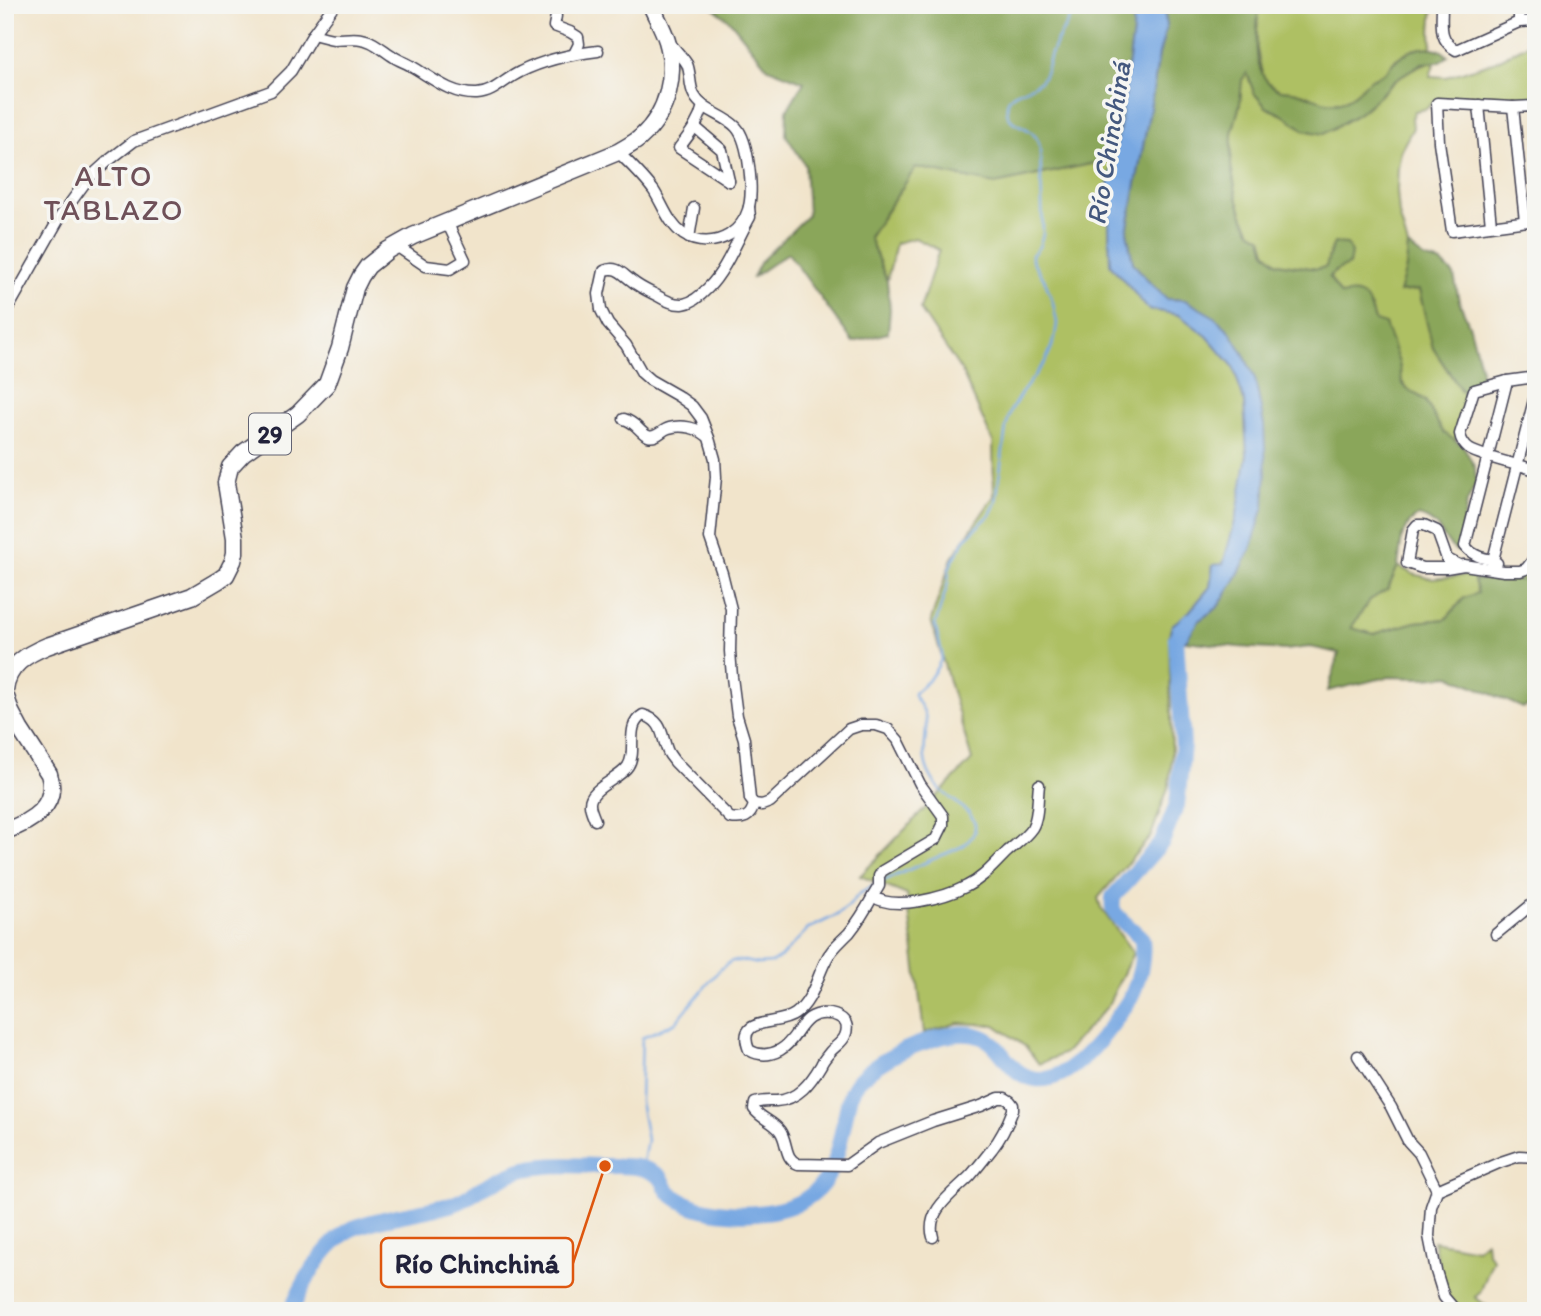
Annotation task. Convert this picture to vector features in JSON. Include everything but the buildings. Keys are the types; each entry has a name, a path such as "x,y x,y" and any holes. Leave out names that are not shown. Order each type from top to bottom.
{"main road":[{"name":"29","path":"5,831 19,827 36,817 52,790 49,774 20,729 6,701 6,683 14,666 47,646 192,596 226,575 236,546 226,483 230,467 243,453 298,414 327,384 340,348 355,288 368,266 396,245 618,152 641,138 649,128 662,108 671,82 671,62 666,40 651,5"}],"street":[{"path":"5,314 60,217 87,180 134,141 271,91 291,71 334,5"},
{"path":"1442,5 1444,38 1447,44 1456,50 1519,22 1536,21"},
{"path":"1519,5 1519,22"},
{"path":"556,16 554,26 578,37 579,44 574,54"},
{"path":"313,34 332,39 360,38 370,41 441,85 460,92 477,94 492,90 519,72 555,59 598,51"},
{"path":"666,40 687,64 693,94 703,106 735,126 741,135 748,160 750,217 719,274 710,287 694,301 682,305 669,303 633,282 617,269 610,268 604,271 599,294 601,310 608,324 626,345 642,373 692,406 701,418 709,438 715,459 716,477 710,538 731,609 730,651 750,799 754,804 769,802 849,729 861,725 876,726 888,729 898,740 920,784 943,816 943,825 936,839 880,875 879,886 860,919 825,961 804,1006 788,1018 756,1024 749,1029 746,1043 749,1050 758,1055 779,1051 810,1017 818,1014 837,1016 844,1020 847,1027 841,1042 831,1050 809,1083 795,1096 777,1101 763,1100 755,1103 754,1109 780,1131 792,1161 847,1166 878,1143 933,1121 999,1098 1010,1101 1013,1110 995,1146 945,1200 933,1218 933,1237"},
{"path":"1513,107 1530,221 1452,231 1439,142 1437,103 1536,106"},
{"path":"1479,105 1491,226"},
{"path":"695,127 722,150 729,181 679,148 695,127 703,106"},
{"path":"618,152 653,191 673,224 689,238 709,242 725,237 739,227 749,207"},
{"path":"689,238 694,208"},
{"path":"396,245 426,266 450,270 465,260 447,222"},
{"path":"1536,377 1474,390 1460,434 1468,448 1536,470"},
{"path":"1504,571 1493,560 1479,557 1465,546 1507,381"},
{"path":"1493,560 1536,392"},
{"path":"624,419 633,422 653,437 670,428 686,427 699,429 709,438"},
{"path":"1459,565 1422,568 1407,563 1413,530 1424,525 1437,531 1447,559 1459,565 1520,571 1526,569 1536,556"},
{"path":"595,820 590,803 591,796 627,768 630,763 634,726 637,719 643,715 657,722 668,752 675,762 730,818 746,817 752,813 754,804"},
{"path":"873,896 887,902 921,901 969,886 987,873 1029,832 1035,822 1039,786"},
{"path":"1496,934 1536,901"},
{"path":"1358,1056 1391,1107 1408,1141 1419,1153 1437,1190 1431,1207 1429,1236 1444,1297 1455,1311"},
{"path":"1437,1190 1501,1162 1519,1156 1536,1157"}],"green space":[{"path":"710,5 1134,5 1133,32 1120,126 1095,163 995,184 916,167 869,237 887,281 890,309 888,333 853,342 788,253 753,277 761,261 808,215 805,165 786,135 787,110 804,82 768,68 731,22"},
{"path":"1165,5 1259,5 1257,52 1259,64 1269,83 1278,89 1299,92 1327,102 1340,102 1349,98 1370,80 1386,72 1401,56 1414,50 1436,49 1448,56 1440,62 1422,63 1396,79 1359,113 1323,134 1304,130 1287,117 1266,107 1254,93 1247,73 1242,80 1240,104 1232,133 1231,166 1244,218 1251,231 1262,238 1266,252 1277,263 1317,269 1326,267 1334,243 1347,244 1351,253 1349,265 1329,277 1341,295 1356,294 1365,298 1375,321 1385,324 1399,363 1402,382 1406,388 1425,400 1443,432 1464,447 1475,468 1476,483 1467,502 1460,552 1450,545 1433,523 1418,516 1410,522 1402,537 1398,566 1388,589 1370,600 1351,628 1374,634 1415,622 1446,619 1464,598 1478,593 1474,580 1525,580 1536,588 1536,703 1523,708 1451,676 1388,677 1328,691 1339,653 1310,647 1285,650 1185,641 1198,621 1217,608 1251,549 1264,425 1255,379 1243,353 1185,300 1167,299 1133,263 1127,232 1159,54 1166,29"},
{"path":"1259,5 1433,5 1432,47 1410,50 1396,59 1384,74 1371,79 1356,94 1341,102 1321,102 1304,94 1280,90 1269,84 1262,74 1256,44"},
{"path":"1536,40 1536,101 1468,97 1437,99 1426,109 1415,111 1412,118 1413,128 1401,150 1397,190 1399,214 1408,246 1400,292 1419,290 1433,348 1465,397 1456,441 1443,433 1425,400 1406,388 1402,382 1399,363 1375,321 1371,307 1341,295 1329,276 1337,270 1329,255 1327,267 1317,269 1277,263 1266,252 1262,238 1251,231 1237,198 1231,166 1232,133 1240,104 1241,80 1247,72 1254,93 1266,107 1287,117 1304,130 1323,134 1362,111 1414,68 1435,62 1430,76 1446,77 1496,61"},
{"path":"1120,126 1108,185 1110,264 1148,309 1179,315 1207,336 1233,366 1244,401 1247,455 1237,514 1223,565 1213,565 1210,587 1189,612 1172,625 1169,636 1172,756 1169,785 1151,836 1098,898 1101,908 1133,953 1107,1007 1065,1053 1039,1064 1026,1047 995,1025 958,1023 924,1033 907,895 860,876 972,760 931,620 952,558 994,496 993,442 962,372 920,309 939,250 915,238 896,243 887,281 869,238 916,167 995,184 1095,163"},
{"path":"1408,246 1426,259 1442,263 1454,275 1459,301 1470,327 1481,370 1481,379 1463,393 1433,348 1419,290 1399,292 1406,268"},
{"path":"1398,566 1413,574 1433,579 1483,573 1529,574 1536,577 1536,588 1525,580 1474,581 1478,593 1464,598 1446,619 1415,622 1374,634 1350,628 1370,600 1388,588"},
{"path":"1433,1241 1477,1249 1486,1241 1487,1251 1493,1259 1480,1293 1475,1297 1493,1311 1459,1311 1446,1295"}],"water":[{"path":"1134,5 1165,5 1166,29 1159,54 1127,232 1133,263 1167,299 1185,300 1213,316 1229,330 1255,379 1264,425 1264,506 1251,549 1217,608 1198,621 1185,641 1169,636 1172,625 1189,612 1210,587 1213,565 1223,564 1237,514 1247,455 1244,401 1233,366 1207,336 1179,315 1148,309 1110,264 1108,185 1120,126 1133,32"}],"waterway":[{"path":"883,881 963,846 972,837 975,828 969,814 939,788 930,775 924,751 925,715 914,693 928,681 941,659 935,625 952,562 966,538 990,515 996,502 1006,427 1011,410 1045,362 1055,337 1057,323 1053,303 1045,281 1032,260 1043,234 1040,148 1033,134 1009,117 1007,103 1014,94 1041,80 1051,53 1076,5"},
{"name":"Río Chinchiná","path":"291,1311 320,1259 349,1230 376,1221 457,1203 500,1179 529,1168 562,1165 629,1166 643,1169 659,1176 669,1192 679,1200 705,1210 750,1213 795,1205 809,1197 827,1177 838,1151 850,1097 857,1083 884,1061 933,1039 961,1034 987,1039 1017,1071 1036,1079 1061,1074 1073,1066 1096,1045 1114,1022 1132,996 1139,973 1142,939 1115,912 1113,897 1162,842 1177,805 1183,745 1176,638 1189,621"},
{"path":"642,1168 647,1140 640,1101 642,1038 676,1022 720,969 732,961 771,963 782,956 808,929 837,915 859,894 873,886"}],"place":[{"name":"Río Chinchiná","path":"605,1166"}],"district":[{"name":"ALTO TABLAZO","path":"114,192"}]}
